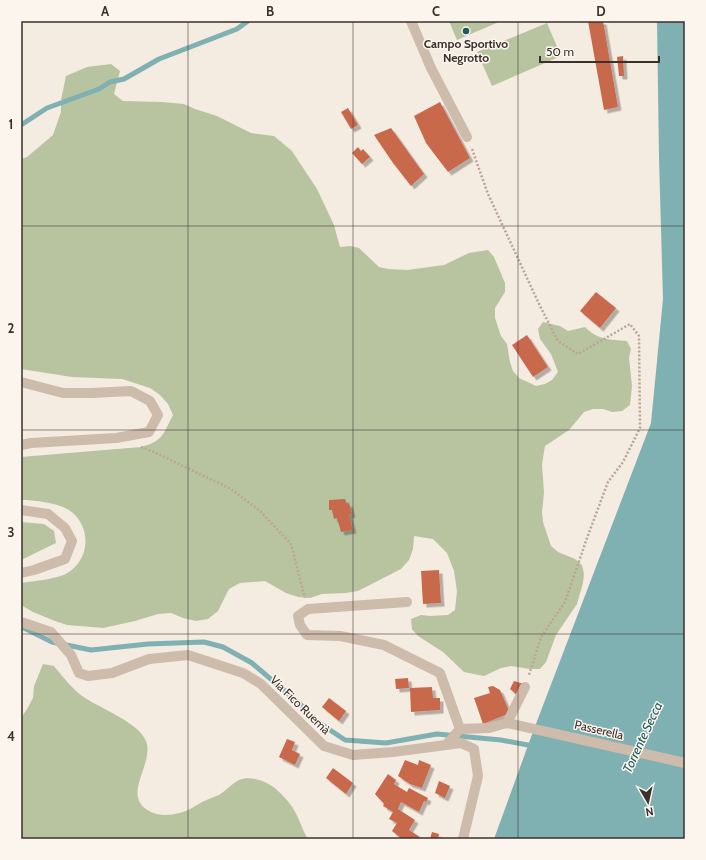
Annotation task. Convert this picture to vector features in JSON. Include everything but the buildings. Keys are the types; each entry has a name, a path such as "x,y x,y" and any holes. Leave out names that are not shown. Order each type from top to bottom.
{"street":[{"path":"411,21 431,68 467,137"},
{"path":"21,382 63,392 92,393 131,391 150,401 158,415 149,432 116,438 31,443 21,445"},
{"path":"21,510 48,514 65,528 72,541 65,559 34,570 21,572"},
{"path":"406,602 308,609 298,616 300,625 307,635 340,636 384,645 440,673 460,729"},
{"name":"Via Fico Ruemà","path":"21,622 51,632 71,655 79,673 88,676 112,673 149,660 188,655 243,673 261,684 324,746 353,755 393,752 461,743 474,749 478,776 463,839"},
{"path":"446,745 460,729 489,728 507,723 525,687"},
{"name":"Passerella","path":"507,723 685,763"}],"path":[{"path":"467,137 488,194 540,306 558,341 578,354 630,324 639,336 640,428 623,462 608,482 586,538 565,602 541,637 525,687"},
{"path":"116,438 154,452 231,489 260,511 291,544 308,609"}],"green space":[{"name":"Campo Sportivo Negrotto","path":"449,21 501,21 457,40"},
{"path":"547,23 561,56 492,86 477,52"},
{"path":"111,64 120,71 114,94 123,101 184,104 217,116 251,133 274,136 292,151 317,189 334,225 340,247 350,246 359,248 379,267 407,270 444,265 469,253 488,250 494,257 505,283 505,292 495,308 495,318 501,336 507,344 513,371 519,378 536,386 545,384 552,380 558,372 551,354 540,339 538,329 543,322 560,326 568,331 585,327 590,332 600,337 627,341 631,349 629,358 632,386 630,405 622,411 612,412 603,409 593,409 584,412 569,430 545,446 542,464 544,493 542,512 543,522 551,546 558,552 575,559 582,565 584,574 577,604 556,635 546,662 540,669 511,666 501,668 484,676 464,672 443,652 418,636 412,629 411,619 421,615 448,615 455,610 457,591 454,571 447,553 433,539 414,536 413,549 409,560 401,569 358,591 322,594 310,598 298,597 286,593 265,581 240,583 229,589 218,611 208,619 196,621 171,613 158,614 103,628 67,625 33,612 21,605 21,583 53,578 69,572 76,566 81,558 86,541 81,524 76,516 69,510 39,501 21,500 21,457 141,447 154,442 162,436 173,415 168,404 160,395 150,388 122,379 72,377 21,369 21,159 27,157 53,135 61,112 61,100 66,76 87,67"},
{"path":"21,522 44,524 54,531 56,543 21,560"},
{"path":"43,664 54,666 68,683 81,695 128,722 142,734 146,741 147,750 146,760 138,789 138,798 142,805 151,812 166,815 183,812 219,795 233,783 249,778 265,782 284,797 295,812 308,839 21,839 21,718 33,698 34,686"}],"water":[{"name":"Torrente Secca","path":"657,21 685,21 685,839 494,839 534,729 651,423 663,299"}],"waterway":[{"path":"21,125 47,108 99,89 110,82 124,79 159,59 237,29 248,21"},
{"path":"22,627 52,642 91,650 148,644 204,642 223,647 252,663 300,704 318,722 345,740 386,743 437,734 501,740 533,746"}],"place":[{"name":"Campo Sportivo Negrotto","path":"466,31"}]}
